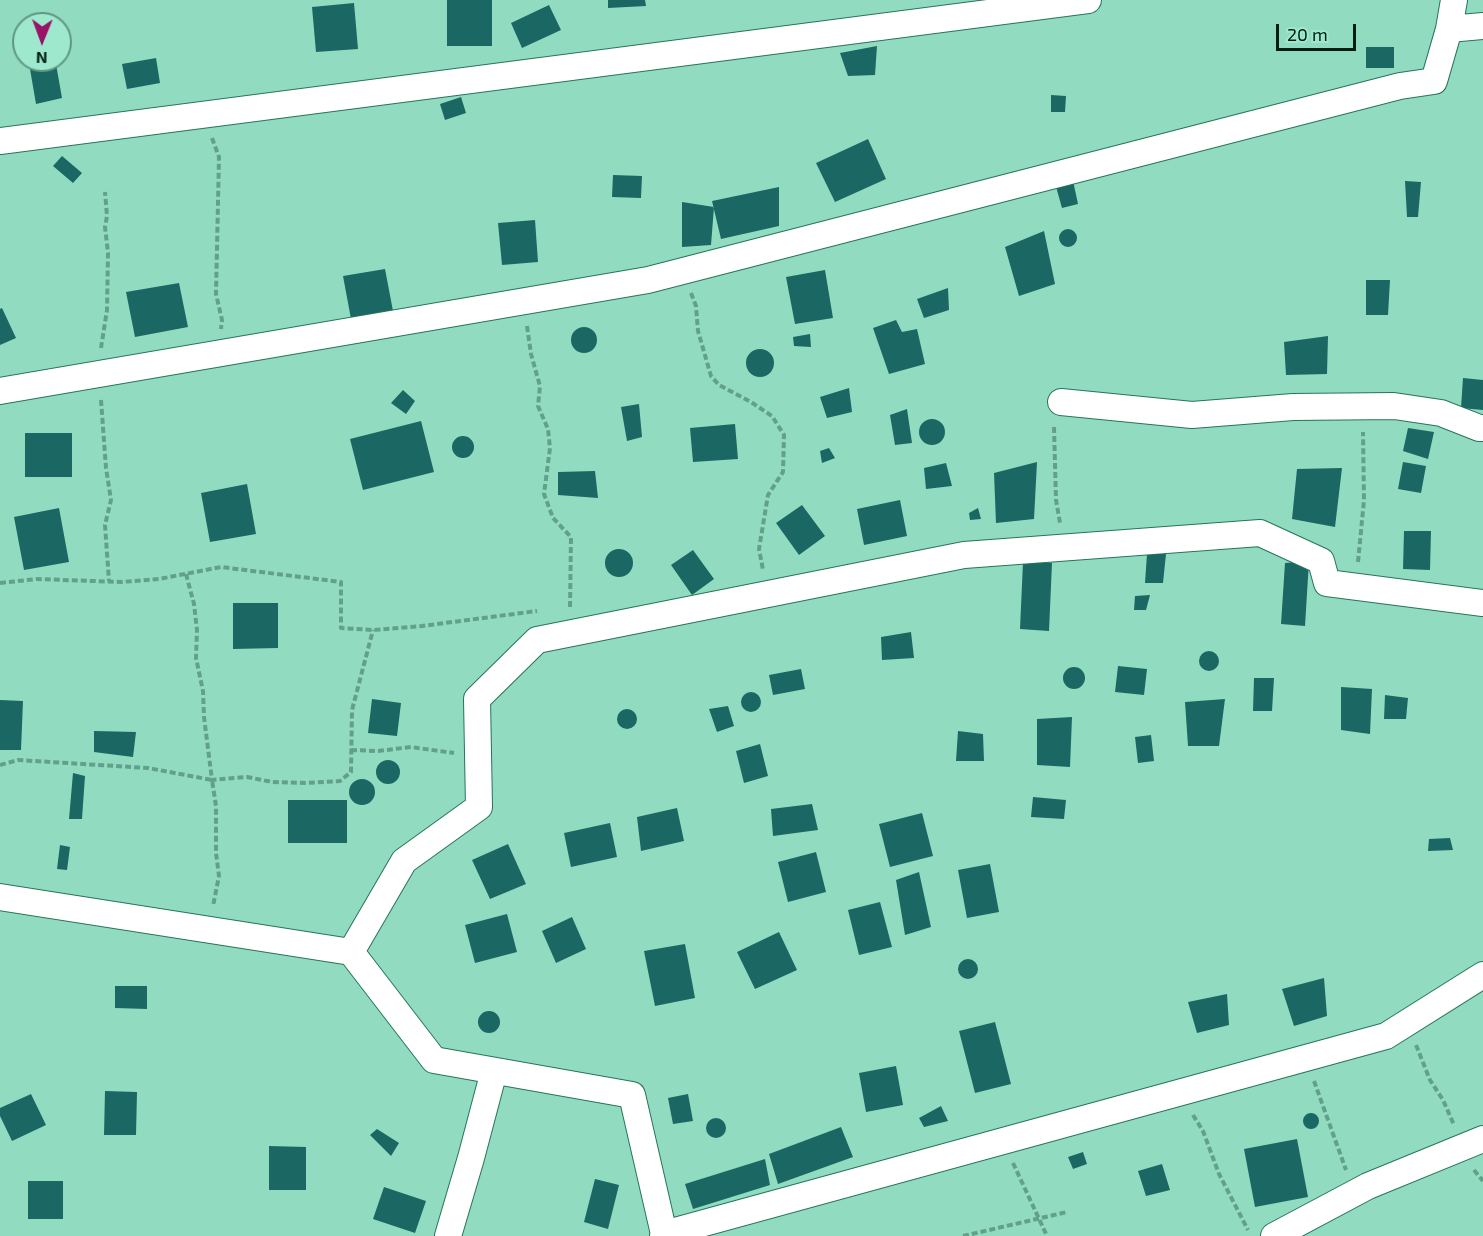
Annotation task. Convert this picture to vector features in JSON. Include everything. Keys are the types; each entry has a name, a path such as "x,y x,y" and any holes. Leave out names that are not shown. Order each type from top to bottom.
{"street":[{"path":"0,141 1088,0"},
{"path":"0,391 648,280 1400,86 1434,81 1449,29 1454,0"},
{"path":"1449,29 1483,26"},
{"path":"1057,410 1192,415 1293,407 1395,406 1441,413 1483,428"},
{"path":"351,952 405,861 479,807 477,699 537,640 964,555 1260,533 1321,561 1327,584 1483,603"},
{"path":"0,897 351,952 434,1060 632,1095 664,1235 1386,1036 1483,975"},
{"path":"448,1236 494,1071"},
{"path":"1274,1236 1368,1186 1473,1143"}],"path":[{"path":"218,354 222,320 216,294 219,157"},
{"path":"105,192 108,253 107,310 101,343 103,374 100,398 111,501 105,525 109,581"},
{"path":"683,271 696,306 698,331 711,376 719,385 772,416 784,435 783,472 768,495 759,549 768,594"},
{"path":"525,301 531,354 540,386 538,406 548,429 550,448 544,494 553,518 571,537 570,610 558,611"},
{"path":"1357,587 1364,500 1363,407"},
{"path":"1057,410 1056,500 1060,522 1058,548"},
{"path":"0,583 37,579 109,581 159,579 221,567 341,582 341,628 373,630 547,611"},
{"path":"186,574 194,604 197,630 196,658 204,691 204,717 216,806 216,853 219,876 208,930"},
{"path":"0,765 18,760 148,768 212,780 247,777 272,782 340,781 351,771 352,710 373,630"},
{"path":"351,750 411,747 478,758"},
{"path":"1409,1022 1430,1080 1451,1117 1473,1143"},
{"path":"1305,1059 1355,1193"},
{"path":"1180,1093 1203,1131 1219,1174 1251,1236"},
{"path":"1004,1141 1047,1236"},
{"path":"963,1236 1067,1212"}],"building":[{"path":"447,0 492,0 492,46 447,46"},
{"path":"608,0 645,0 646,6 608,8"},
{"path":"354,3 358,49 316,52 312,7"},
{"path":"549,5 561,30 522,48 511,23"},
{"path":"877,46 875,75 848,76 840,53"},
{"path":"1366,47 1394,47 1394,68 1366,68"},
{"path":"156,58 160,83 127,89 122,64"},
{"path":"31,72 57,72 62,98 36,104"},
{"path":"1051,95 1066,96 1065,112 1051,112"},
{"path":"461,97 466,113 445,120 440,104"},
{"path":"868,139 886,179 835,202 816,163"},
{"path":"62,156 82,173 73,183 53,166"},
{"path":"613,175 642,176 641,198 612,197"},
{"path":"1053,176 1072,176 1078,204 1062,208"},
{"path":"1405,181 1421,182 1418,217 1407,217"},
{"path":"779,187 779,226 721,239 712,201"},
{"path":"682,202 714,207 711,245 682,247"},
{"path":"535,220 538,262 502,265 498,223"},
{"path":"1068,229 1074,232 1077,238 1074,244 1068,247 1062,244 1059,238 1062,232"},
{"path":"1044,231 1055,284 1019,296 1005,247"},
{"path":"385,269 393,311 351,319 343,276"},
{"path":"825,270 833,318 795,324 786,277"},
{"path":"1366,280 1390,280 1388,315 1366,315"},
{"path":"179,283 188,327 135,337 126,292"},
{"path":"948,288 949,310 924,318 917,299"},
{"path":"2,308 16,338 0,345 0,309"},
{"path":"896,320 902,332 917,329 925,364 889,374 873,328"},
{"path":"584,327 593,331 597,340 593,349 584,353 575,349 571,340 575,331"},
{"path":"810,334 811,347 794,346 793,337"},
{"path":"1328,336 1327,374 1286,375 1284,342"},
{"path":"760,349 770,353 774,363 770,373 760,377 750,373 746,363 750,353"},
{"path":"1463,378 1483,380 1483,410 1461,408"},
{"path":"849,388 852,412 827,418 820,397"},
{"path":"403,390 415,401 406,414 391,403"},
{"path":"639,404 642,437 627,441 621,407"},
{"path":"907,409 912,443 895,445 890,415"},
{"path":"932,419 941,423 945,432 941,441 932,445 923,441 919,432 923,423"},
{"path":"421,421 434,472 363,490 350,439"},
{"path":"735,424 738,459 693,462 690,428"},
{"path":"1408,428 1434,432 1428,459 1403,451"},
{"path":"25,433 72,433 72,477 25,477"},
{"path":"463,436 471,439 474,447 471,455 463,458 455,455 452,447 455,439"},
{"path":"829,448 835,458 822,463 820,451"},
{"path":"1037,462 1034,519 996,523 994,473"},
{"path":"1403,462 1426,466 1421,493 1398,489"},
{"path":"946,463 952,486 926,489 924,468"},
{"path":"1342,468 1335,527 1292,519 1297,469"},
{"path":"595,471 598,498 558,495 558,472"},
{"path":"247,484 256,534 210,542 201,493"},
{"path":"900,500 907,536 864,545 857,509"},
{"path":"802,505 825,536 799,555 776,523"},
{"path":"59,508 69,562 24,570 14,517"},
{"path":"978,508 981,519 970,520 969,513"},
{"path":"1404,531 1431,531 1430,570 1403,569"},
{"path":"619,549 629,553 633,563 629,573 619,577 609,573 605,563 609,553"},
{"path":"693,550 714,579 692,595 671,565"},
{"path":"1147,554 1166,554 1163,583 1145,583"},
{"path":"1309,561 1305,626 1281,624 1285,563"},
{"path":"1023,562 1052,563 1049,631 1020,629"},
{"path":"1150,595 1146,610 1134,610 1135,596"},
{"path":"233,603 278,603 278,648 233,649"},
{"path":"911,632 914,658 882,660 881,637"},
{"path":"1209,651 1216,654 1219,661 1216,668 1209,671 1202,668 1199,661 1202,654"},
{"path":"1118,666 1147,669 1144,695 1115,692"},
{"path":"1074,667 1082,670 1085,678 1082,686 1074,689 1066,686 1063,678 1066,670"},
{"path":"801,669 805,689 773,695 769,675"},
{"path":"1254,678 1274,678 1272,711 1253,711"},
{"path":"1341,687 1372,689 1370,734 1341,730"},
{"path":"751,692 758,695 761,702 758,709 751,712 744,709 741,702 744,695"},
{"path":"1385,695 1408,698 1406,719 1384,719"},
{"path":"372,699 401,703 397,736 368,733"},
{"path":"1225,699 1219,746 1188,746 1185,702"},
{"path":"0,700 23,701 21,750 0,750"},
{"path":"728,706 734,726 717,732 709,709"},
{"path":"627,709 634,712 637,719 634,726 627,729 620,726 617,719 620,712"},
{"path":"1072,717 1070,767 1037,765 1037,719"},
{"path":"94,731 136,732 133,757 94,752"},
{"path":"958,731 983,734 984,761 956,761"},
{"path":"1151,735 1154,761 1138,763 1135,737"},
{"path":"760,744 768,776 744,783 736,751"},
{"path":"388,760 393,761 399,767 399,777 393,783 388,784 383,783 377,777 376,772 377,767 383,761"},
{"path":"73,773 85,776 82,819 69,819"},
{"path":"362,779 371,783 375,792 371,801 362,805 353,801 349,792 353,783"},
{"path":"1033,797 1066,800 1064,819 1031,817"},
{"path":"288,800 347,800 347,843 288,843"},
{"path":"812,804 818,830 773,836 771,809"},
{"path":"677,808 684,841 641,851 637,817"},
{"path":"922,813 933,856 890,867 879,824"},
{"path":"610,823 617,857 571,867 564,833"},
{"path":"1450,838 1453,850 1428,851 1429,839"},
{"path":"508,844 526,884 490,899 472,860"},
{"path":"60,845 70,847 67,870 57,869"},
{"path":"816,852 826,892 788,902 778,862"},
{"path":"990,864 999,912 967,918 958,870"},
{"path":"919,872 931,927 905,935 896,880"},
{"path":"880,902 892,947 859,955 848,910"},
{"path":"507,914 517,952 475,963 465,925"},
{"path":"572,917 586,949 556,963 542,931"},
{"path":"779,932 797,970 755,989 737,952"},
{"path":"685,944 695,998 655,1006 644,951"},
{"path":"968,959 975,962 978,969 975,976 968,979 961,976 958,969 961,962"},
{"path":"1324,978 1327,1016 1294,1026 1282,989"},
{"path":"115,986 147,986 147,1009 115,1008"},
{"path":"1227,994 1229,1025 1197,1033 1188,1002"},
{"path":"489,1011 497,1014 500,1022 497,1030 489,1033 481,1030 478,1022 481,1014"},
{"path":"995,1022 1011,1084 975,1093 959,1031"},
{"path":"896,1066 903,1105 866,1112 859,1073"},
{"path":"105,1091 137,1092 136,1135 104,1135"},
{"path":"31,1094 46,1125 12,1141 0,1116 0,1108"},
{"path":"688,1094 693,1121 673,1124 668,1098"},
{"path":"941,1106 948,1121 924,1127 919,1118"},
{"path":"1311,1113 1317,1115 1319,1121 1317,1127 1311,1129 1305,1127 1303,1121 1305,1115"},
{"path":"716,1118 723,1121 726,1128 723,1135 716,1138 709,1135 706,1128 709,1121"},
{"path":"841,1127 853,1157 778,1184 769,1154"},
{"path":"377,1129 399,1143 391,1156 370,1135"},
{"path":"1297,1139 1308,1197 1255,1207 1244,1149"},
{"path":"269,1146 306,1147 306,1190 269,1190"},
{"path":"1083,1152 1087,1164 1073,1169 1068,1157"},
{"path":"765,1159 770,1185 693,1209 685,1184"},
{"path":"1162,1164 1170,1190 1146,1196 1138,1171"},
{"path":"595,1179 619,1185 608,1229 584,1222"},
{"path":"28,1181 63,1181 63,1219 28,1219"},
{"path":"384,1187 426,1201 415,1233 373,1219"}]}
